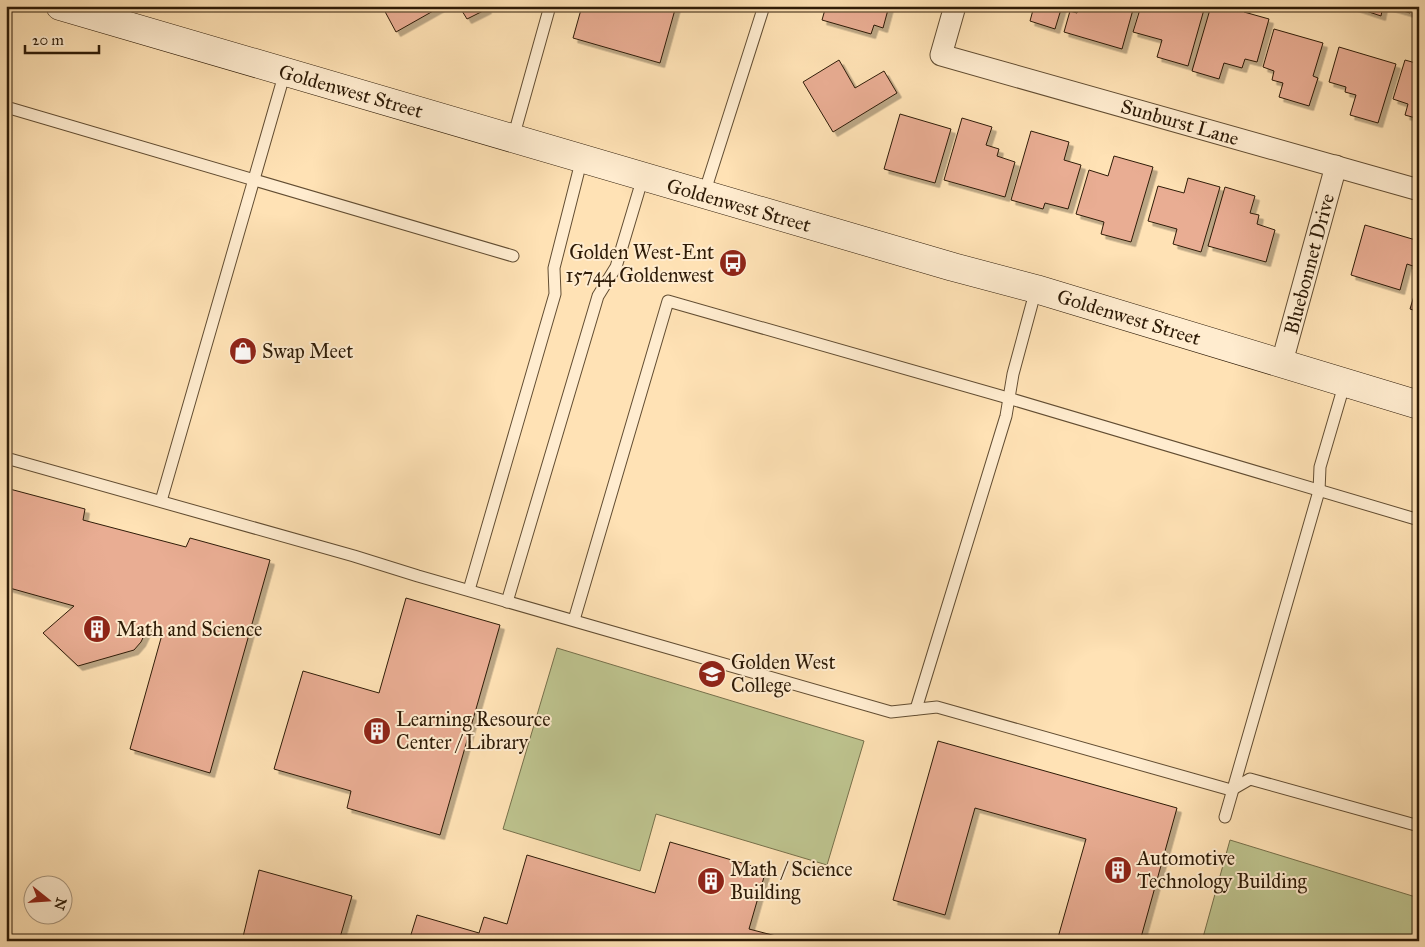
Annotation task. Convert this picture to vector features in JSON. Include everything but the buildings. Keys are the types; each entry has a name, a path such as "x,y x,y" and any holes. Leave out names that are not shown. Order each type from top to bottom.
{"main road":[{"name":"Goldenwest Street","path":"60,6 1036,289 1419,405"}],"street":[{"name":"Sunburst Lane","path":"955,6 941,55 1419,190"},
{"name":"Bluebonnet Drive","path":"1282,362 1336,166"}],"lane":[{"path":"513,138 550,6"},
{"path":"704,194 764,6"},
{"path":"161,501 285,72"},
{"path":"6,107 513,256"},
{"path":"470,590 555,294 554,268 582,158"},
{"path":"507,602 598,296 616,267 643,176"},
{"path":"916,709 1006,416 1008,398 1036,289"},
{"path":"574,620 668,301 1008,398 1319,492 1419,520"},
{"path":"1225,817 1231,790 1319,492 1320,467 1345,382"},
{"path":"6,458 891,712 937,707 1231,790 1250,779 1419,826"}],"green space":[{"path":"557,648 864,741 827,865 656,814 640,871 503,829"},
{"path":"1230,840 1419,898 1419,941 1202,941"}],"place":[{"name":"Golden West-Ent 15744 Goldenwest","path":"733,263"},
{"name":"Swap Meet","path":"243,351"},
{"name":"Math and Science","path":"97,629"},
{"name":"Golden West College","path":"712,674"},
{"name":"Learning Resource Center / Library","path":"377,731"},
{"name":"Automotive Technology Building","path":"1118,870"},
{"name":"Math / Science Building","path":"711,881"}]}
